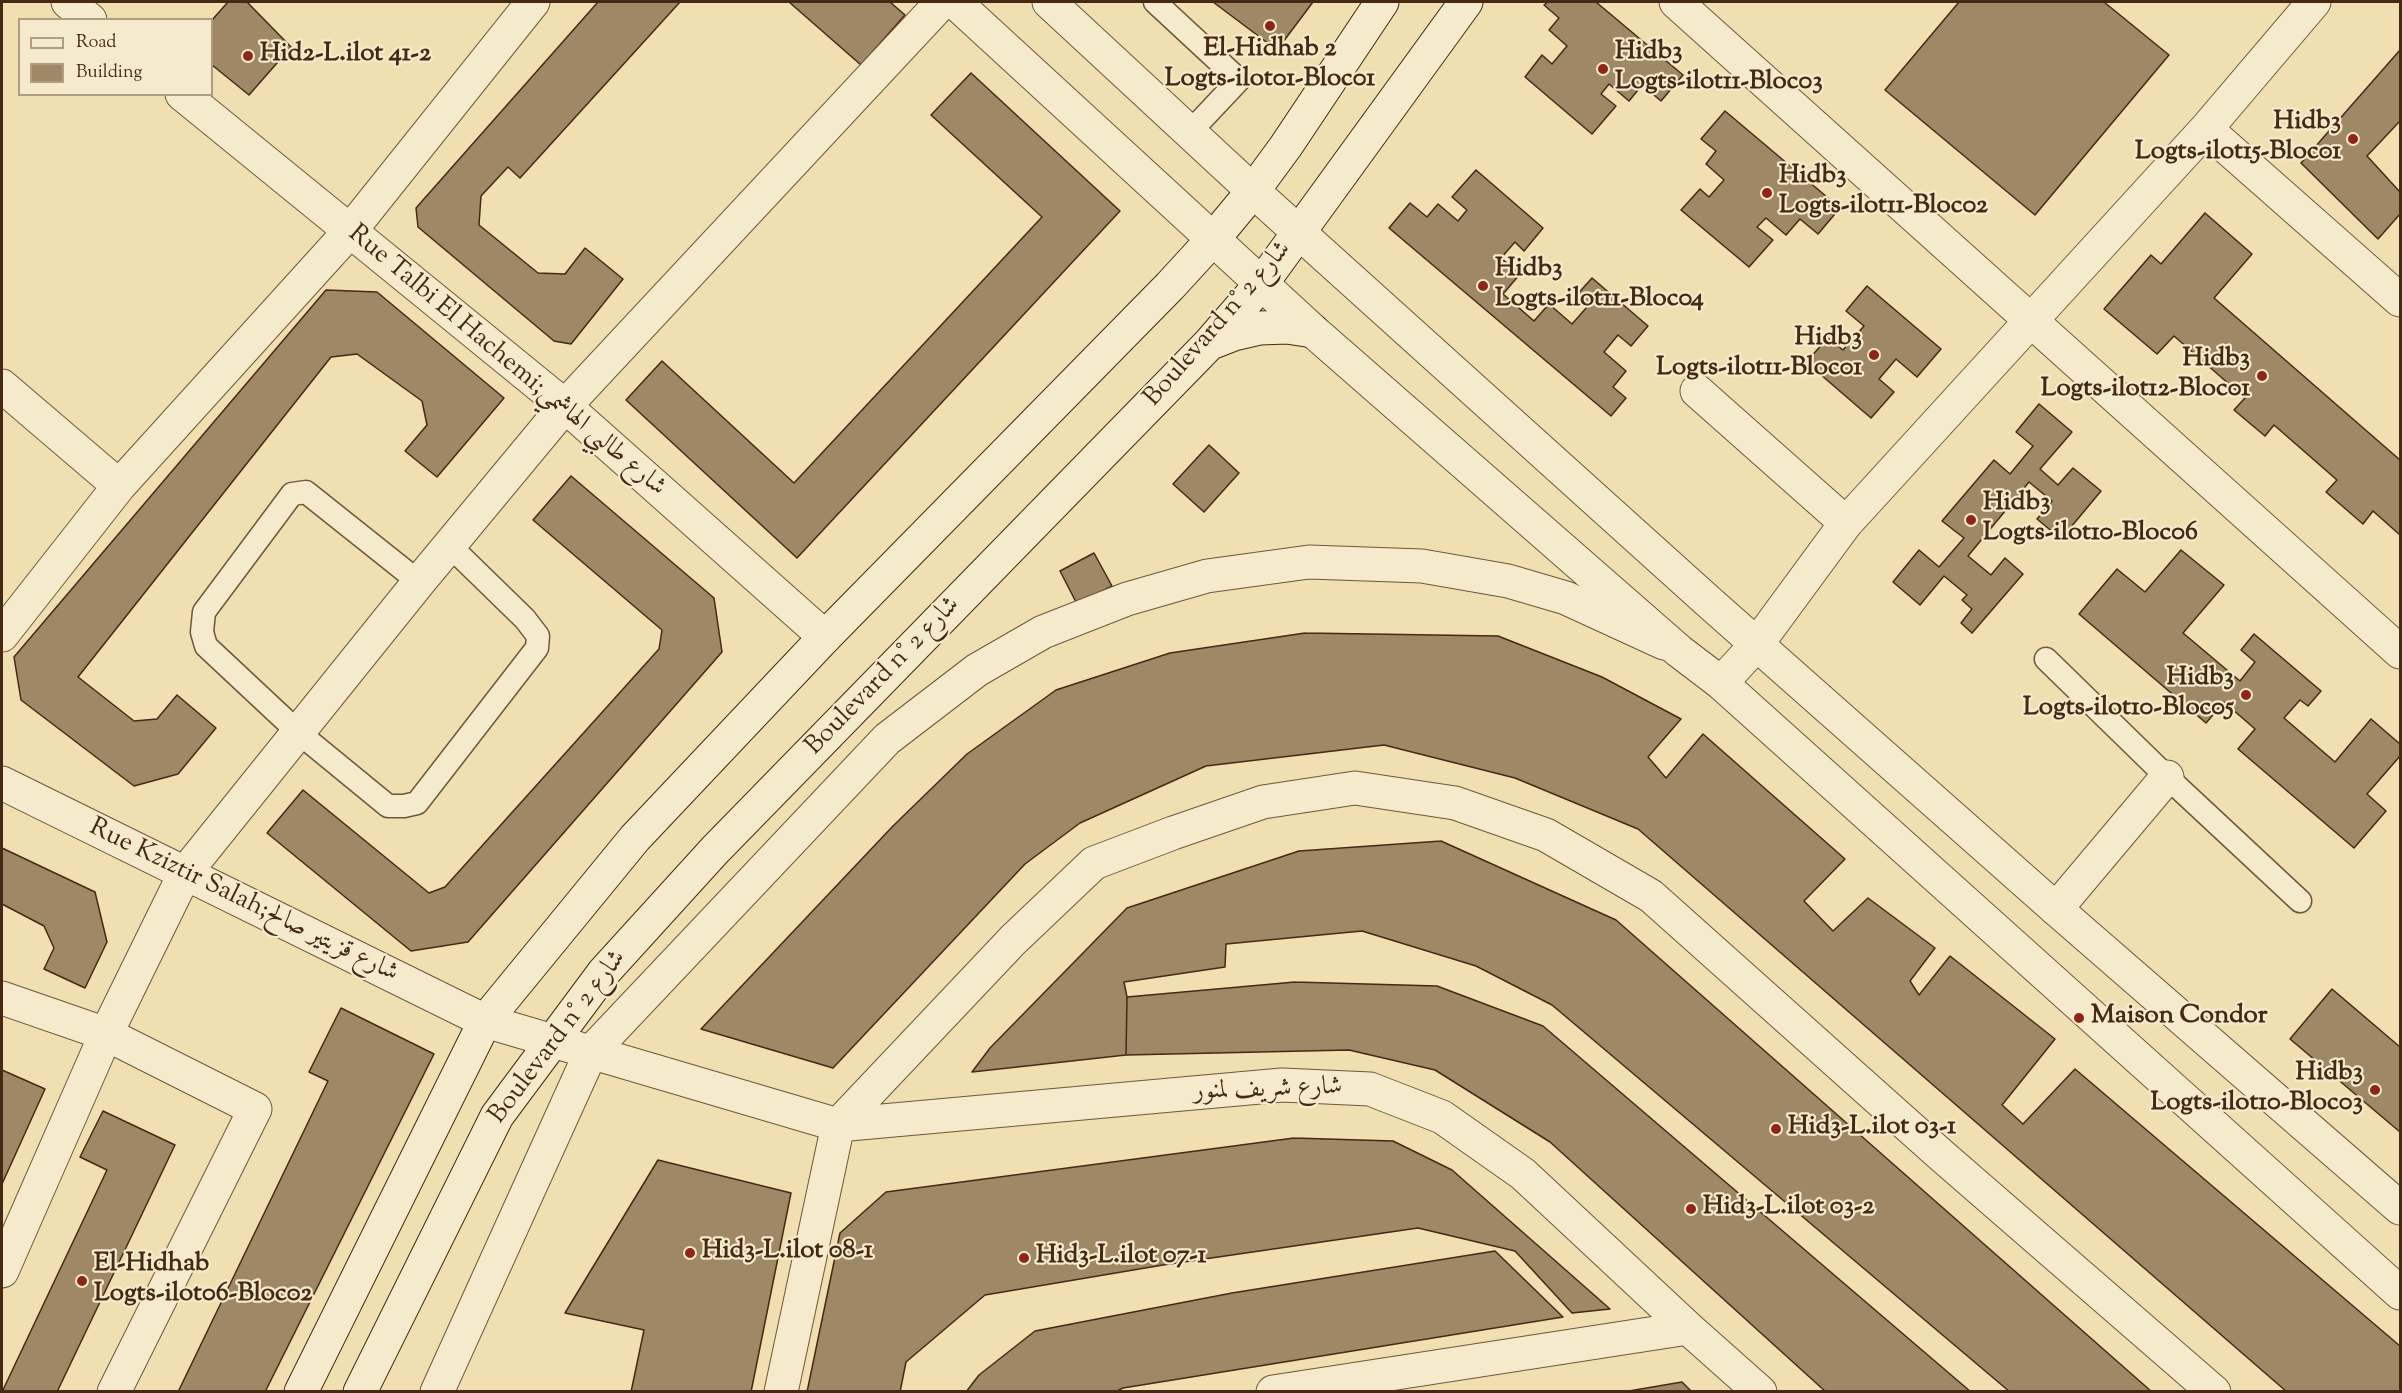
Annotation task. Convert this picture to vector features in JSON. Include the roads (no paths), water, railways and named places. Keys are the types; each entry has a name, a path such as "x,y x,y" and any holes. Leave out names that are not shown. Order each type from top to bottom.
{"street":[{"path":"68,2 88,18"},
{"path":"2,1271 106,1034 185,873 449,545 565,406 942,2"},
{"path":"955,2 1313,331 1679,651 1721,683 2400,1293"},
{"path":"1049,2 1299,233 1757,644 2056,909 2400,1208"},
{"name":"Boulevard n° شارع 2","path":"301,1392 485,1021 635,838 825,637 1170,286 1214,238 1286,146 1382,2"},
{"name":"Boulevard n° شارع 2","path":"360,1392 497,1116 604,972 715,850 1209,344 1262,283 1466,2"},
{"path":"1676,2 2400,652"},
{"path":"1721,683 1757,644 1846,522 2206,129 2314,2"},
{"path":"2,635 119,486 350,231 525,4"},
{"name":"Rue Talbi El Hachemi;شارع طالبي الهاشمي","path":"184,96 565,406 825,637"},
{"path":"2206,129 2396,286"},
{"path":"1209,344 1234,334 1260,328 1287,327 1313,331"},
{"path":"2,386 119,486"},
{"path":"1697,391 1846,522"},
{"path":"436,1392 591,1052 887,739 977,670 1044,632 1127,599 1207,576 1309,562 1422,566 1508,581 1566,598 1679,651"},
{"path":"2056,909 2167,777"},
{"name":"Rue Kziztir Salah;شارع قزيتير صالح","path":"2,783 485,1021 838,1125"},
{"path":"781,1392 838,1125 1013,940 1094,864 1173,833 1263,802 1355,788 1455,803 1546,835 1651,896 1941,1155 2188,1381 2214,1392"},
{"path":"2,998 106,1034 255,1109 114,1392"},
{"name":"شارع شريف لمنور","path":"838,1125 1282,1085 1370,1089 1442,1118 1523,1174 1688,1328 1761,1392"},
{"path":"1273,1392 1688,1328"}],"lane":[{"path":"1155,2 1239,80 1190,132"},
{"path":"419,582 306,492 292,494 283,504 204,612 202,632 206,646 299,733 388,806 417,803 537,648 538,636 525,619 449,545"},
{"path":"2046,659 2167,777 2300,901"}],"place":[{"name":"El-Hidhab 2 Logts-ilot01-Bloc01","path":"1270,26"},
{"name":"Hid2-L.ilot 41-2","path":"248,56"},
{"name":"Hidb3 Logts-ilot11-Bloc03","path":"1603,69"},
{"name":"Hidb3 Logts-ilot15-Bloc01","path":"2353,139"},
{"name":"Hidb3 Logts-ilot11-Bloc02","path":"1767,193"},
{"name":"Hidb3 Logts-ilot11-Bloc04","path":"1483,286"},
{"name":"Hidb3 Logts-ilot11-Bloc01","path":"1874,355"},
{"name":"Hidb3 Logts-ilot12-Bloc01","path":"2262,376"},
{"name":"Hidb3 Logts-ilot10-Bloc06","path":"1971,520"},
{"name":"Hidb3 Logts-ilot10-Bloc05","path":"2246,695"},
{"name":"Maison Condor","path":"2079,1018"},
{"name":"Hidb3 Logts-ilot10-Bloc03","path":"2375,1090"},
{"name":"Hid3-L.ilot 03-1","path":"1776,1129"},
{"name":"Hid3-L.ilot 03-2","path":"1691,1209"},
{"name":"Hid3-L.ilot 08-1","path":"690,1253"},
{"name":"Hid3-L.ilot 07-1","path":"1024,1258"},
{"name":"El-Hidhab Logts-ilot06-Bloc02","path":"82,1281"}]}
